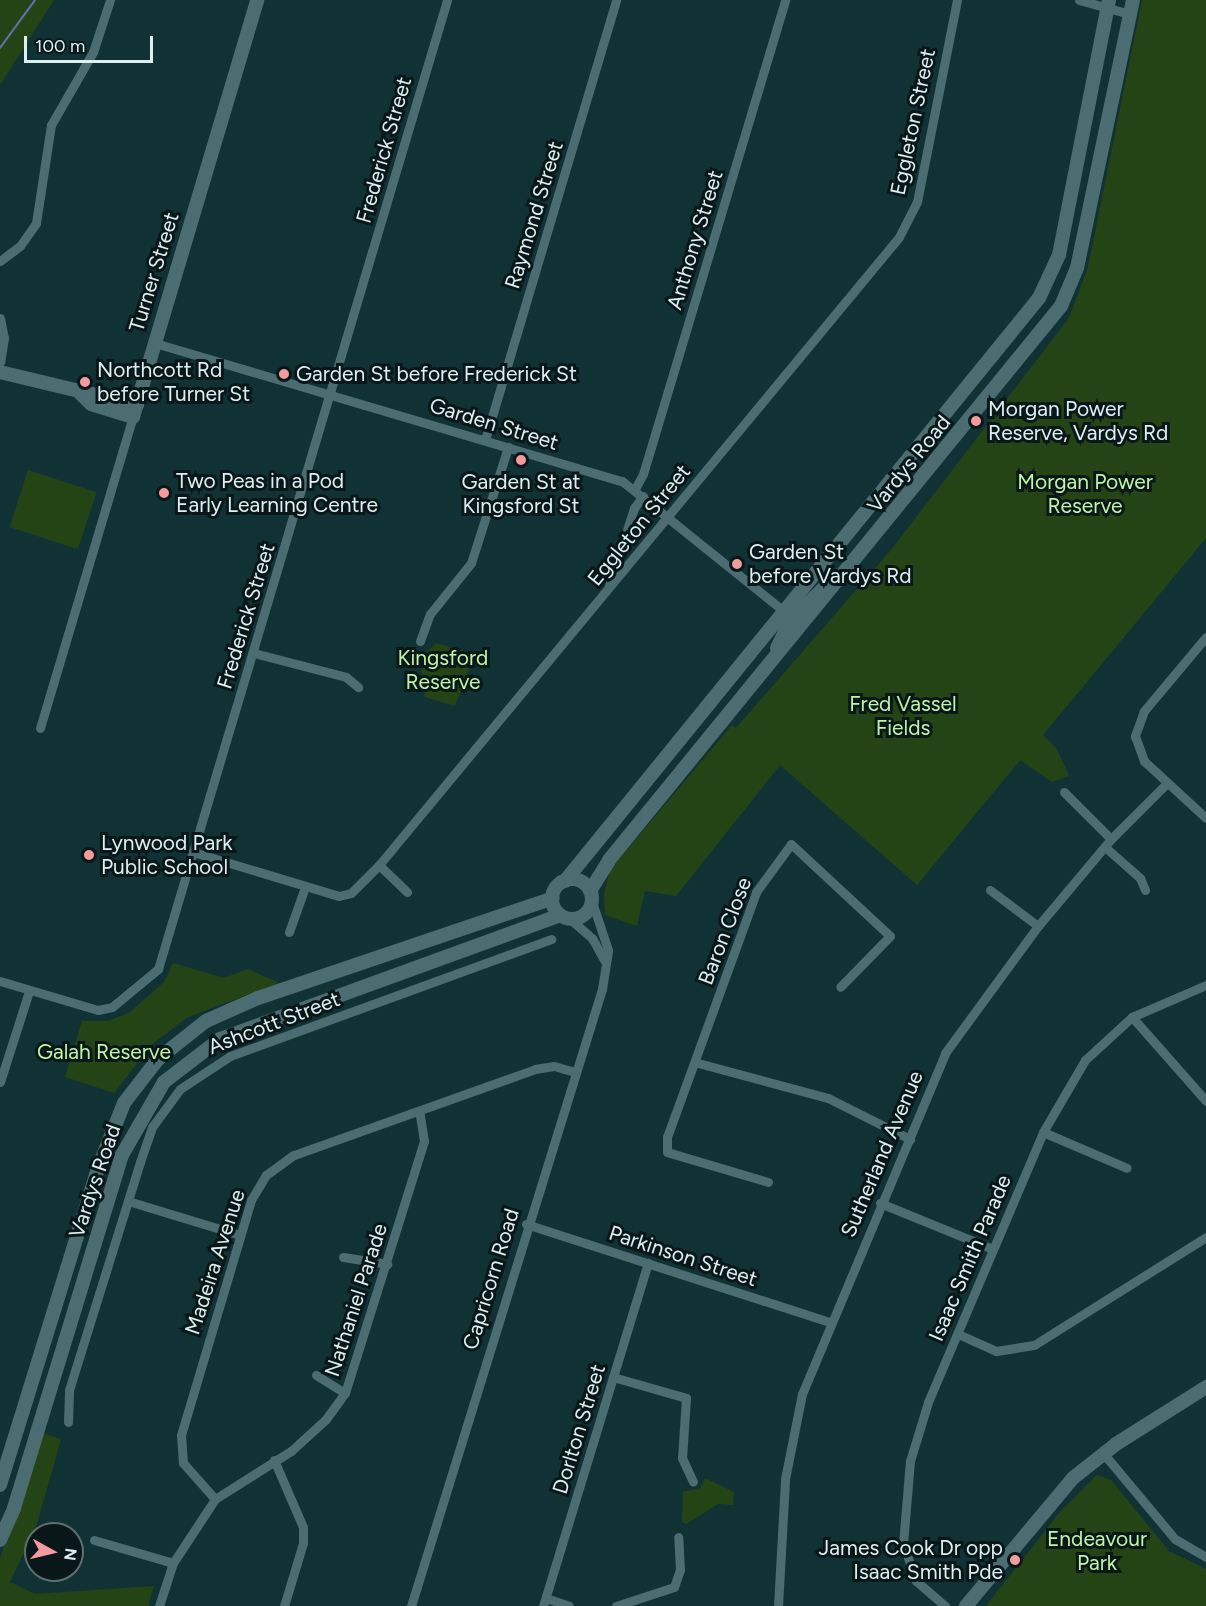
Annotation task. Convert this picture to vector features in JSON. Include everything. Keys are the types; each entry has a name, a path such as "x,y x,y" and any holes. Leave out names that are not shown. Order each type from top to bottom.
{"main road":[{"name":"Turner Street","path":"135,411 257,0"},
{"name":"Vardys Road","path":"565,881 785,612 1047,283 1063,238 1108,4"},
{"name":"Vardys Road","path":"591,896 609,860 759,681 1045,329 1068,292 1131,7"},
{"path":"0,372 81,394 94,392 135,411"},
{"path":"785,612 792,616 802,610 849,560 866,549"},
{"path":"759,681 788,628 785,612"},
{"path":"577,880 591,896 586,913 565,917 553,898 565,881 577,880"},
{"name":"Vardys Road","path":"0,1485 97,1170 124,1103 158,1059 206,1021 258,998 553,898"},
{"name":"Vardys Road","path":"0,1540 14,1508 122,1155 164,1083 220,1039 565,917"},
{"path":"966,1606 1046,1506 1103,1453 1206,1387"}],"street":[{"path":"0,261 20,246 36,223 51,125 93,52 110,0"},
{"name":"Frederick Street","path":"0,981 29,991 104,1010 153,976 254,653 447,0"},
{"name":"Raymond Street","path":"485,440 616,0"},
{"name":"Anthony Street","path":"635,489 643,474 785,0"},
{"name":"Eggleton Street","path":"193,852 305,887 343,896 380,865 899,237 917,202 957,0"},
{"path":"1079,0 1131,7"},
{"path":"0,318 4,338 0,362"},
{"name":"Garden Street","path":"155,343 485,440 635,489 785,612"},
{"name":"Turner Street","path":"40,728 135,411"},
{"path":"420,640 430,614 471,563 508,447"},
{"path":"607,591 634,508 643,495"},
{"path":"1206,637 1137,722 1136,743 1144,761 1166,784 1206,818"},
{"path":"254,653 346,677 358,687"},
{"name":"Sutherland Avenue","path":"778,1606 785,1479 794,1420 830,1322 945,1053 1038,926 1108,843 1166,784"},
{"path":"1064,792 1140,878 1145,890"},
{"name":"Baron Close","path":"698,1063 756,892 791,844 890,936 840,987"},
{"path":"380,865 408,892"},
{"path":"289,932 305,887"},
{"path":"990,890 1038,926"},
{"name":"Capricorn Road","path":"411,1606 526,1224 575,1072 606,963 605,935 591,896"},
{"path":"565,917 592,938 606,963"},
{"name":"Ashcott Street","path":"68,1422 69,1390 152,1126 180,1089 206,1069 230,1056 551,939"},
{"name":"Isaac Smith Parade","path":"945,1606 916,1581 903,1544 912,1446 993,1249 1043,1132 1085,1060 1132,1017 1206,985"},
{"path":"0,1082 29,991"},
{"path":"1132,1017 1206,1101"},
{"path":"768,1182 667,1152 678,1105 698,1063 828,1098 910,1139"},
{"name":"Madeira Avenue","path":"215,1499 183,1463 181,1435 240,1235 257,1187 275,1166 294,1155 545,1066 575,1072"},
{"name":"Nathaniel Parade","path":"159,1606 172,1563 215,1499 310,1434 345,1393 424,1141 419,1111"},
{"path":"1043,1132 1127,1168"},
{"path":"128,1201 240,1235"},
{"path":"880,1203 993,1249"},
{"name":"Parkinson Street","path":"526,1224 830,1322"},
{"path":"958,1334 996,1351 1034,1345 1206,1237"},
{"path":"343,1257 387,1264"},
{"name":"Dorlton Street","path":"545,1602 648,1263"},
{"path":"316,1375 345,1393"},
{"path":"613,1377 686,1398 682,1458 693,1482"},
{"path":"1103,1453 1175,1539 1206,1557"},
{"path":"274,1460 303,1527 303,1543 284,1606"},
{"path":"616,1606 674,1587 682,1549 678,1537"},
{"path":"94,1540 172,1563"},
{"path":"545,1602 569,1606"}],"green space":[{"path":"0,0 54,0 0,85"},
{"path":"1142,0 1206,0 1206,538 1043,735 1057,749 1069,776 1052,782 1020,760 917,885 780,765 676,896 645,891 637,926 605,915 604,893 610,870 732,725 736,728 891,550 1069,318 1088,267"},
{"path":"28,470 96,492 78,549 9,527"},
{"name":"Kingsford Reserve","path":"436,643 475,654 455,706 425,697 420,659"},
{"name":"Galah Reserve","path":"173,963 224,978 248,969 279,983 188,1017 151,1045 114,1093 65,1077 82,1021 107,1021 129,1013 164,982"},
{"path":"42,1433 61,1439 37,1522 24,1522 24,1552 10,1582 35,1594 154,1586 148,1606 0,1606 0,1558"},
{"name":"Endeavour Park","path":"1097,1475 1111,1480 1169,1551 1206,1569 1206,1606 986,1606 1060,1512"},
{"path":"705,1478 734,1492 733,1505 718,1504 686,1524 682,1522 683,1492 700,1488"}],"waterway":[{"path":"0,48 35,0"}],"place":[{"name":"Garden St before Frederick St","path":"284,374"},
{"name":"Northcott Rd before Turner St","path":"85,382"},
{"name":"Morgan Power Reserve, Vardys Rd","path":"976,421"},
{"name":"Garden St at Kingsford St","path":"521,460"},
{"name":"Two Peas in a Pod Early Learning Centre","path":"164,493"},
{"name":"Garden St before Vardys Rd","path":"737,564"},
{"name":"Lynwood Park Public School","path":"89,855"},
{"name":"James Cook Dr opp Isaac Smith Pde","path":"1015,1560"}],"park label":[{"name":"Morgan Power Reserve","path":"1085,494"},
{"name":"Fred Vassel Fields","path":"903,716"}]}
